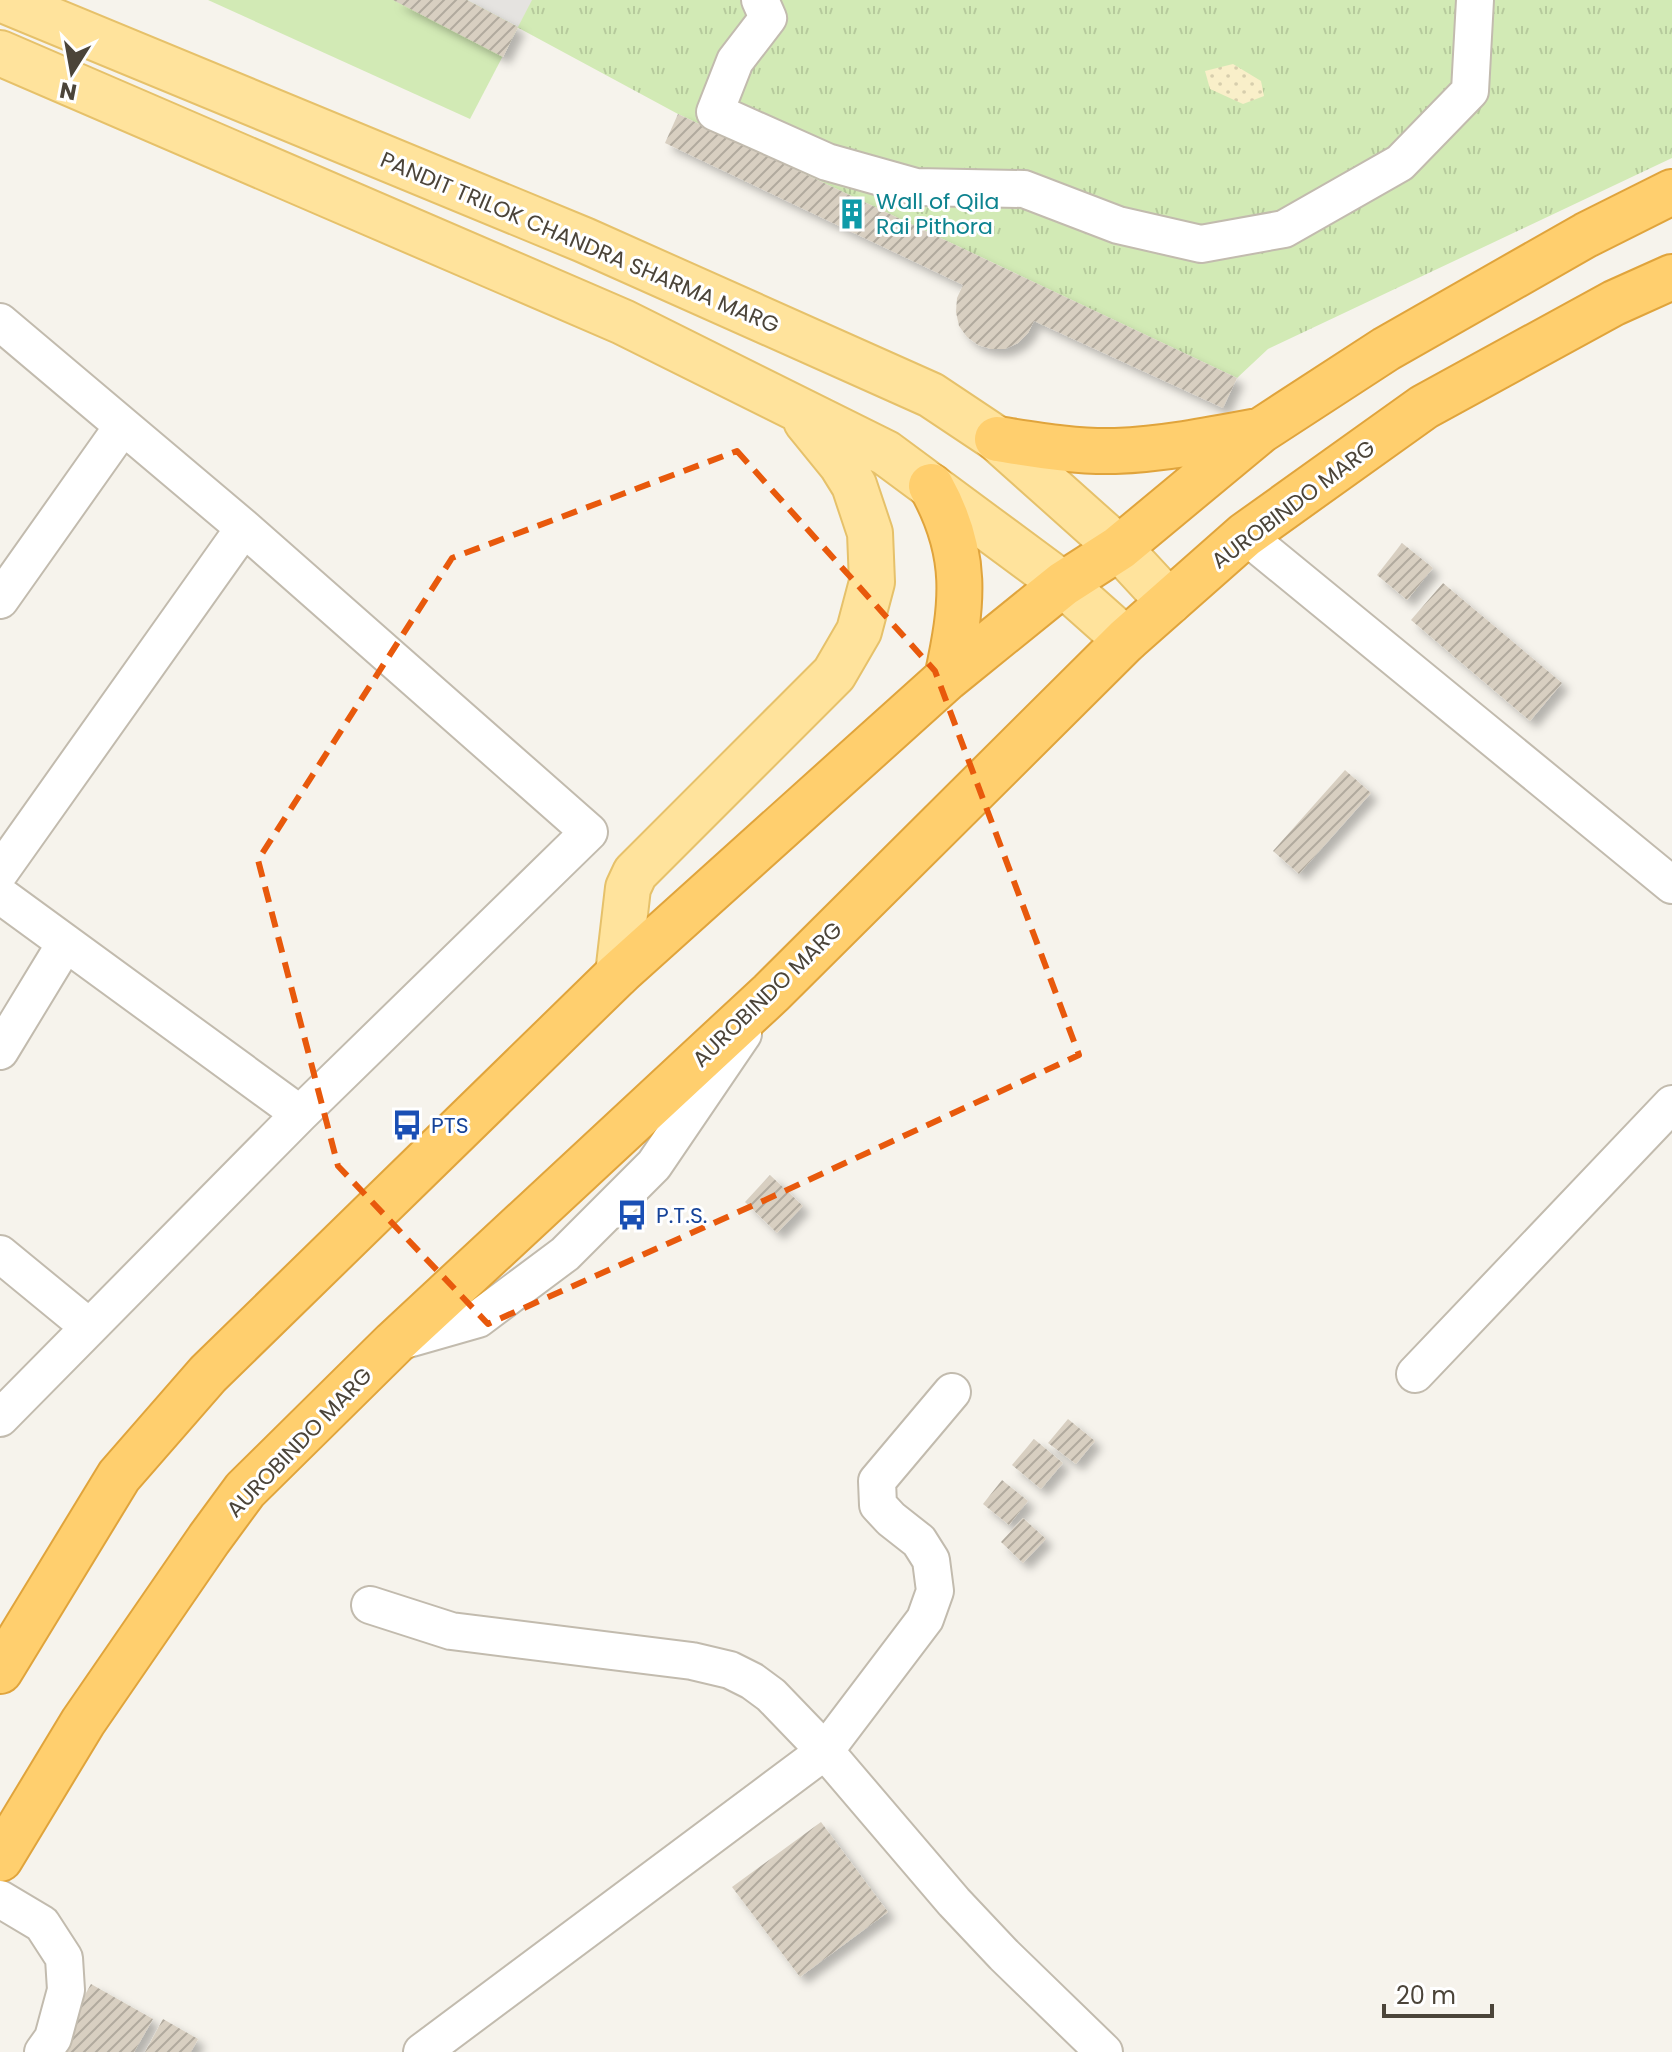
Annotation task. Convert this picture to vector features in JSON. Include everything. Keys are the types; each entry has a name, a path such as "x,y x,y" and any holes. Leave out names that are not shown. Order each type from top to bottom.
{"highway":[{"path":"1,1668 119,1476 208,1374 618,974 947,678 1063,584 1119,548 1260,431 1386,349 1586,235 1672,192"},
{"name":"AUROBINDO MARG","path":"0,1859 83,1722 236,1502 394,1343 771,993 1126,640 1245,535 1424,407 1614,303 1672,277"},
{"path":"997,439 1055,449 1114,451 1173,446 1260,431"},
{"path":"931,486 955,541 961,581 959,622 947,678"}],"main road":[{"name":"PANDIT TRILOK CHANDRA SHARMA MARG","path":"7,16 584,240 931,395 997,439 1119,548 1169,602"},
{"path":"0,53 623,322 886,453 1063,584 1126,640"},
{"path":"618,974 628,888 635,873 834,674 854,642 867,607 873,558 863,508 841,464 796,408"}],"street":[{"path":"760,0 768,18 735,61 715,112 827,162 916,187 1024,189 1118,225 1201,244 1284,229 1400,163 1470,91 1475,0"},
{"path":"0,322 244,528 589,832 300,1114 0,1418"},
{"path":"0,600 123,426"},
{"path":"0,872 244,528"},
{"path":"1245,535 1672,885"},
{"path":"0,895 300,1114"},
{"path":"0,1051 65,944"},
{"path":"1415,1374 1672,1104"},
{"path":"0,1254 89,1327"},
{"path":"422,2052 825,1751 925,1619 935,1591 931,1560 919,1541 878,1505 877,1481 952,1392"},
{"path":"370,1605 451,1631 692,1661 730,1670 752,1681 771,1695 825,1751 954,1902 1004,1955 1104,2052"},
{"path":"0,1899 42,1924 64,1958 66,1990 53,2038 43,2052"}],"highlighted area":[{"path":"737,451 935,671 1079,1055 488,1324 338,1166 258,860 452,558"}],"green space":[{"path":"208,0 467,0 518,27 470,119"},
{"path":"467,0 1672,0 1672,158 1268,349 1237,378 678,114"}],"sand":[{"path":"1233,64 1261,81 1264,96 1243,104 1210,89 1205,71"}],"shaded area":[{"path":"467,0 532,0 518,27"}],"building":[{"path":"393,0 467,0 518,27 503,57"},
{"name":"Wall of Qila Rai Pithora","path":"678,114 1237,378 1223,408 1034,321 1018,343 1005,349 978,345 959,326 957,298 963,285 665,143"},
{"path":"1402,543 1433,568 1407,600 1377,575"},
{"path":"1443,583 1562,683 1530,721 1411,620"},
{"path":"1345,770 1371,793 1299,874 1273,851"},
{"path":"770,1175 803,1206 777,1233 745,1202"},
{"path":"1068,1419 1095,1441 1076,1464 1048,1443"},
{"path":"1034,1439 1063,1463 1041,1489 1012,1465"},
{"path":"1002,1480 1028,1501 1009,1525 983,1504"},
{"path":"1023,1518 1046,1539 1023,1563 1001,1542"},
{"path":"821,1822 888,1912 800,1977 732,1887"},
{"path":"91,1984 153,2019 134,2052 53,2052"},
{"path":"163,2019 198,2039 191,2052 145,2052"}],"place":[{"name":"Wall of Qila Rai Pithora","path":"852,214"},
{"name":"PTS","path":"407,1125"},
{"name":"P.T.S.","path":"632,1215"}]}
